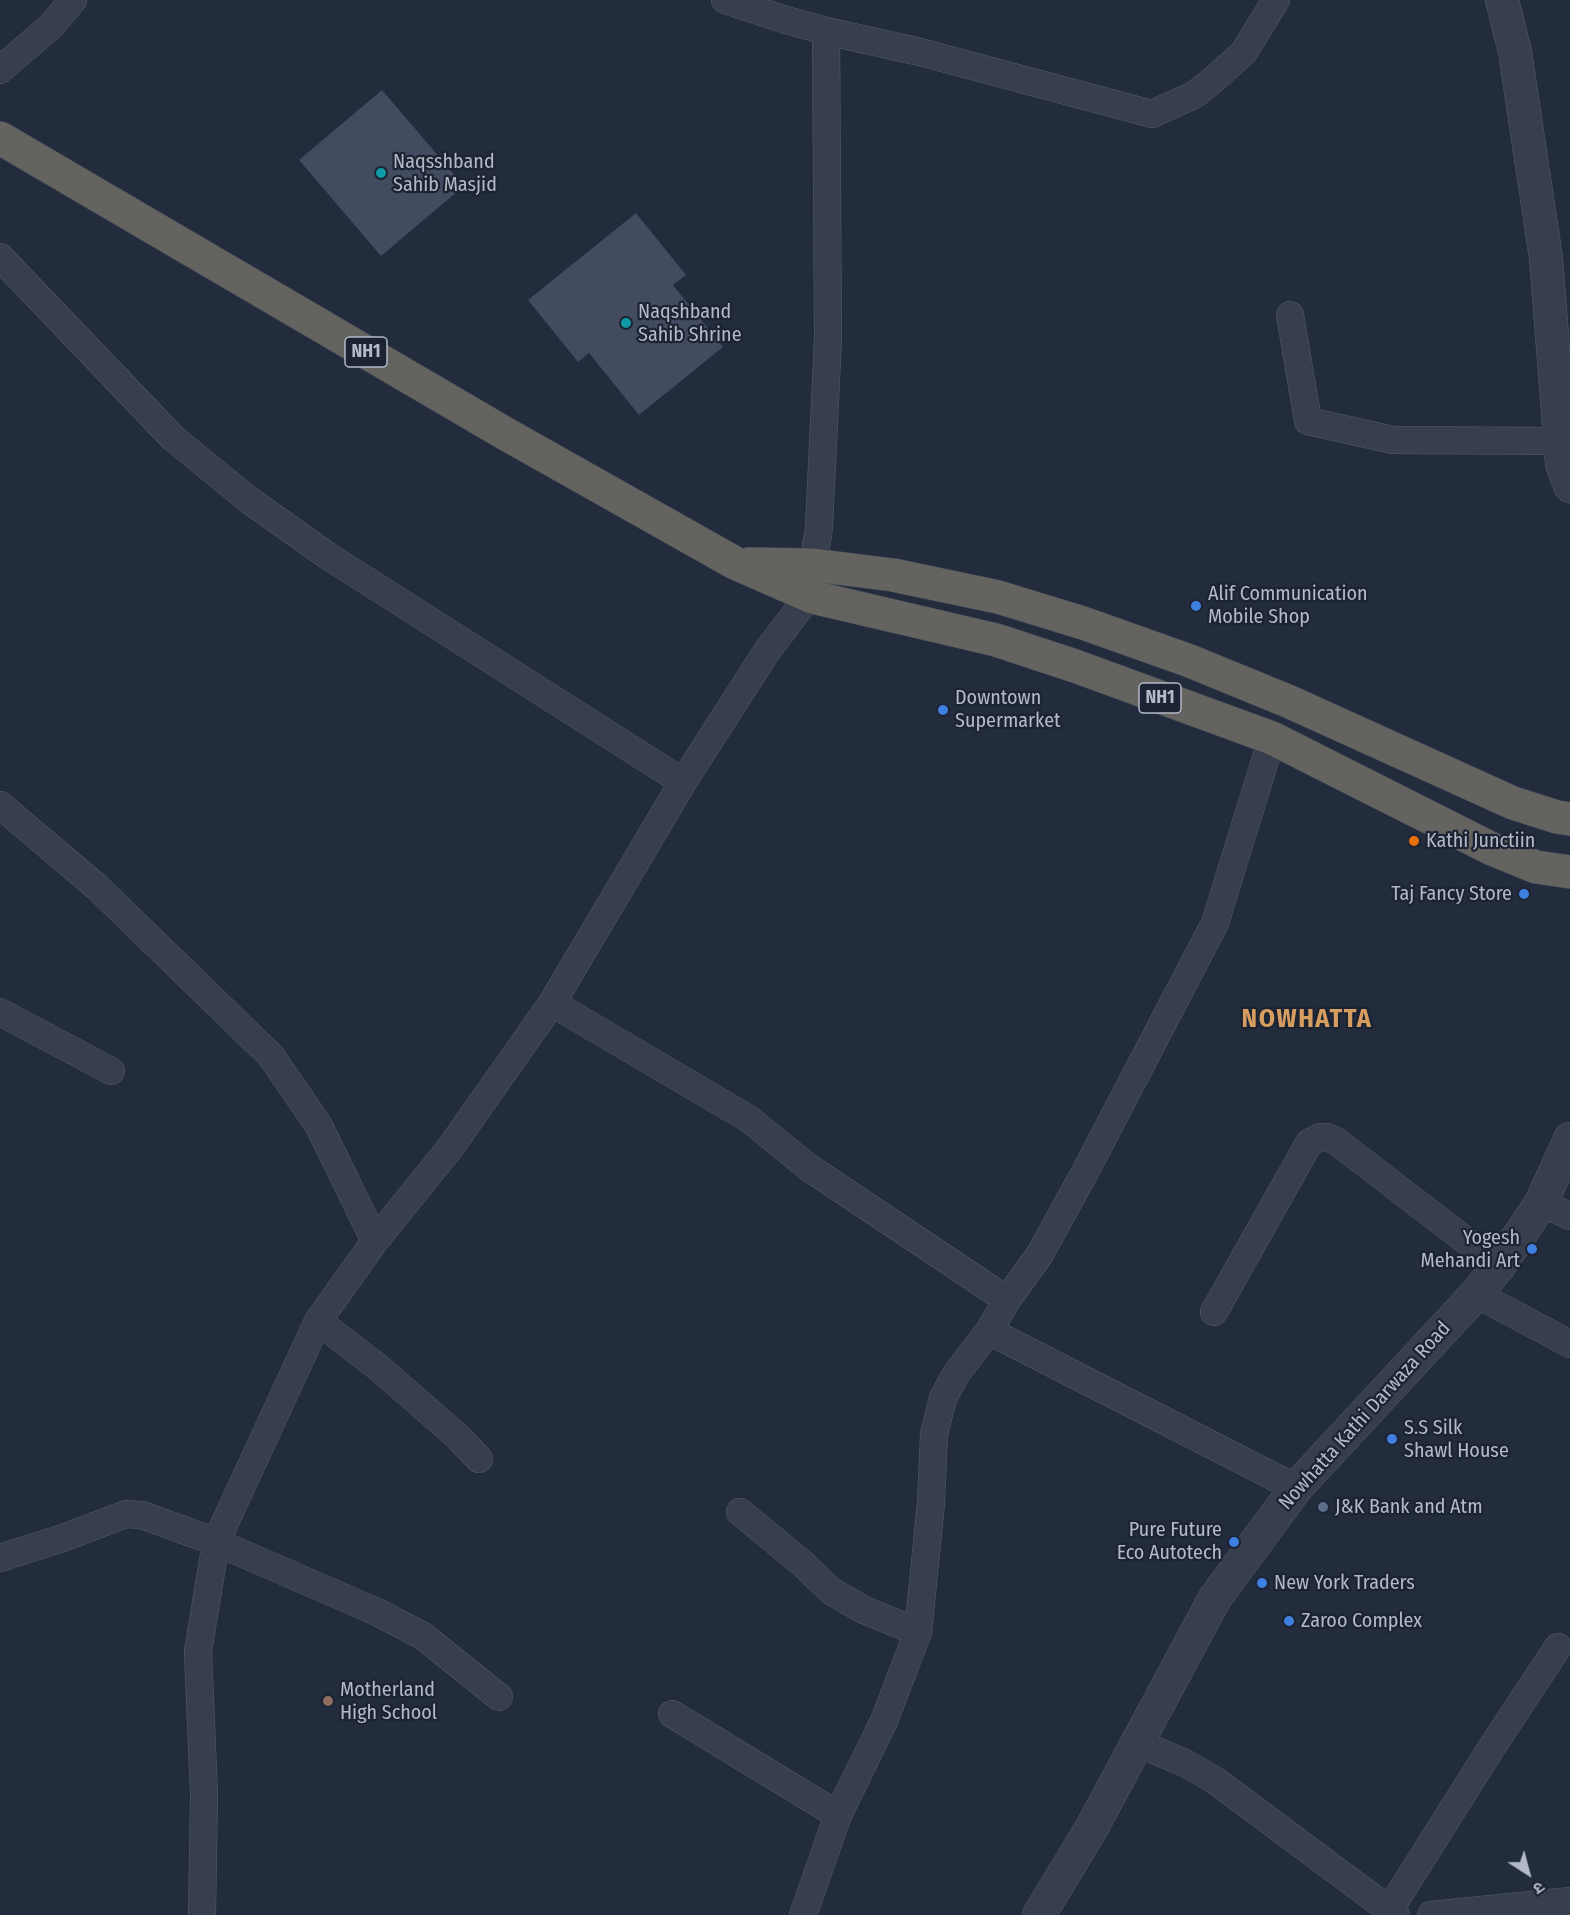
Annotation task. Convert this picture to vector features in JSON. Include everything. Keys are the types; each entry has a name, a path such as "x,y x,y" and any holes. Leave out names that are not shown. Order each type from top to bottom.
{"highway":[{"name":"NH1","path":"0,138 506,434 735,563 811,580 996,640 1075,666 1272,738 1492,849 1536,867 1570,872"},
{"name":"NH1","path":"811,580 893,575 998,597 1083,622 1190,661 1279,698 1513,803 1570,819"}],"street":[{"path":"0,70 51,26 73,0"},
{"path":"725,0 790,10 826,31 920,52 1152,114 1194,95 1244,52 1276,0"},
{"path":"1502,0 1515,52 1546,258 1562,464 1570,486"},
{"path":"202,1915 204,1795 198,1651 216,1542 318,1321 375,1241 450,1149 552,1003 683,782 811,580 819,528 828,338 826,31"},
{"path":"0,257 173,438 249,500 328,556 683,782"},
{"path":"1290,315 1308,421 1393,440 1560,441"},
{"path":"803,1915 838,1815 884,1721 918,1632 931,1503 934,1434 942,1398 956,1374 989,1331 1007,1299 1045,1244 1215,922 1272,738"},
{"path":"0,805 97,886 271,1056 320,1126 375,1241"},
{"path":"552,1003 749,1119 808,1167 1007,1299"},
{"path":"0,1012 111,1071"},
{"path":"1214,1312 1308,1143 1320,1137 1336,1141 1499,1266"},
{"name":"Nowhatta Kathi Darwaza Road","path":"1039,1915 1091,1829 1215,1598 1296,1488 1476,1294 1499,1266 1556,1210 1570,1139"},
{"path":"1476,1294 1570,1344"},
{"path":"318,1321 379,1368 457,1436 479,1459"},
{"path":"989,1331 1296,1488"},
{"path":"740,1512 803,1564 831,1591 864,1610 918,1632"},
{"path":"0,1558 63,1538 126,1514 142,1515 216,1542 377,1612 423,1636 499,1697"},
{"path":"1137,1743 1185,1763 1216,1781 1393,1912 1490,1750 1558,1647"},
{"path":"672,1714 838,1815"},
{"path":"1431,1915 1570,1901"}],"building":[{"name":"Naqsshband Sahib Masjid","path":"382,90 464,186 381,256 299,160"},
{"name":"Naqshband Sahib Shrine","path":"636,213 686,275 673,285 723,347 639,415 589,353 578,362 528,300"}],"place":[{"name":"Naqsshband Sahib Masjid","path":"381,173"},
{"name":"Naqshband Sahib Shrine","path":"626,323"},
{"name":"Alif Communication Mobile Shop","path":"1196,606"},
{"name":"Downtown Supermarket","path":"943,710"},
{"name":"Kathi Junctiin","path":"1414,841"},
{"name":"Taj Fancy Store","path":"1524,894"},
{"name":"Yogesh Mehandi Art","path":"1532,1249"},
{"name":"S.S Silk Shawl House","path":"1392,1439"},
{"name":"J&K Bank and Atm","path":"1323,1507"},
{"name":"Pure Future Eco Autotech","path":"1234,1542"},
{"name":"New York Traders","path":"1262,1583"},
{"name":"Zaroo Complex","path":"1289,1621"},
{"name":"Motherland High School","path":"328,1701"}],"district":[{"name":"NOWHATTA","path":"1307,1020"}]}
